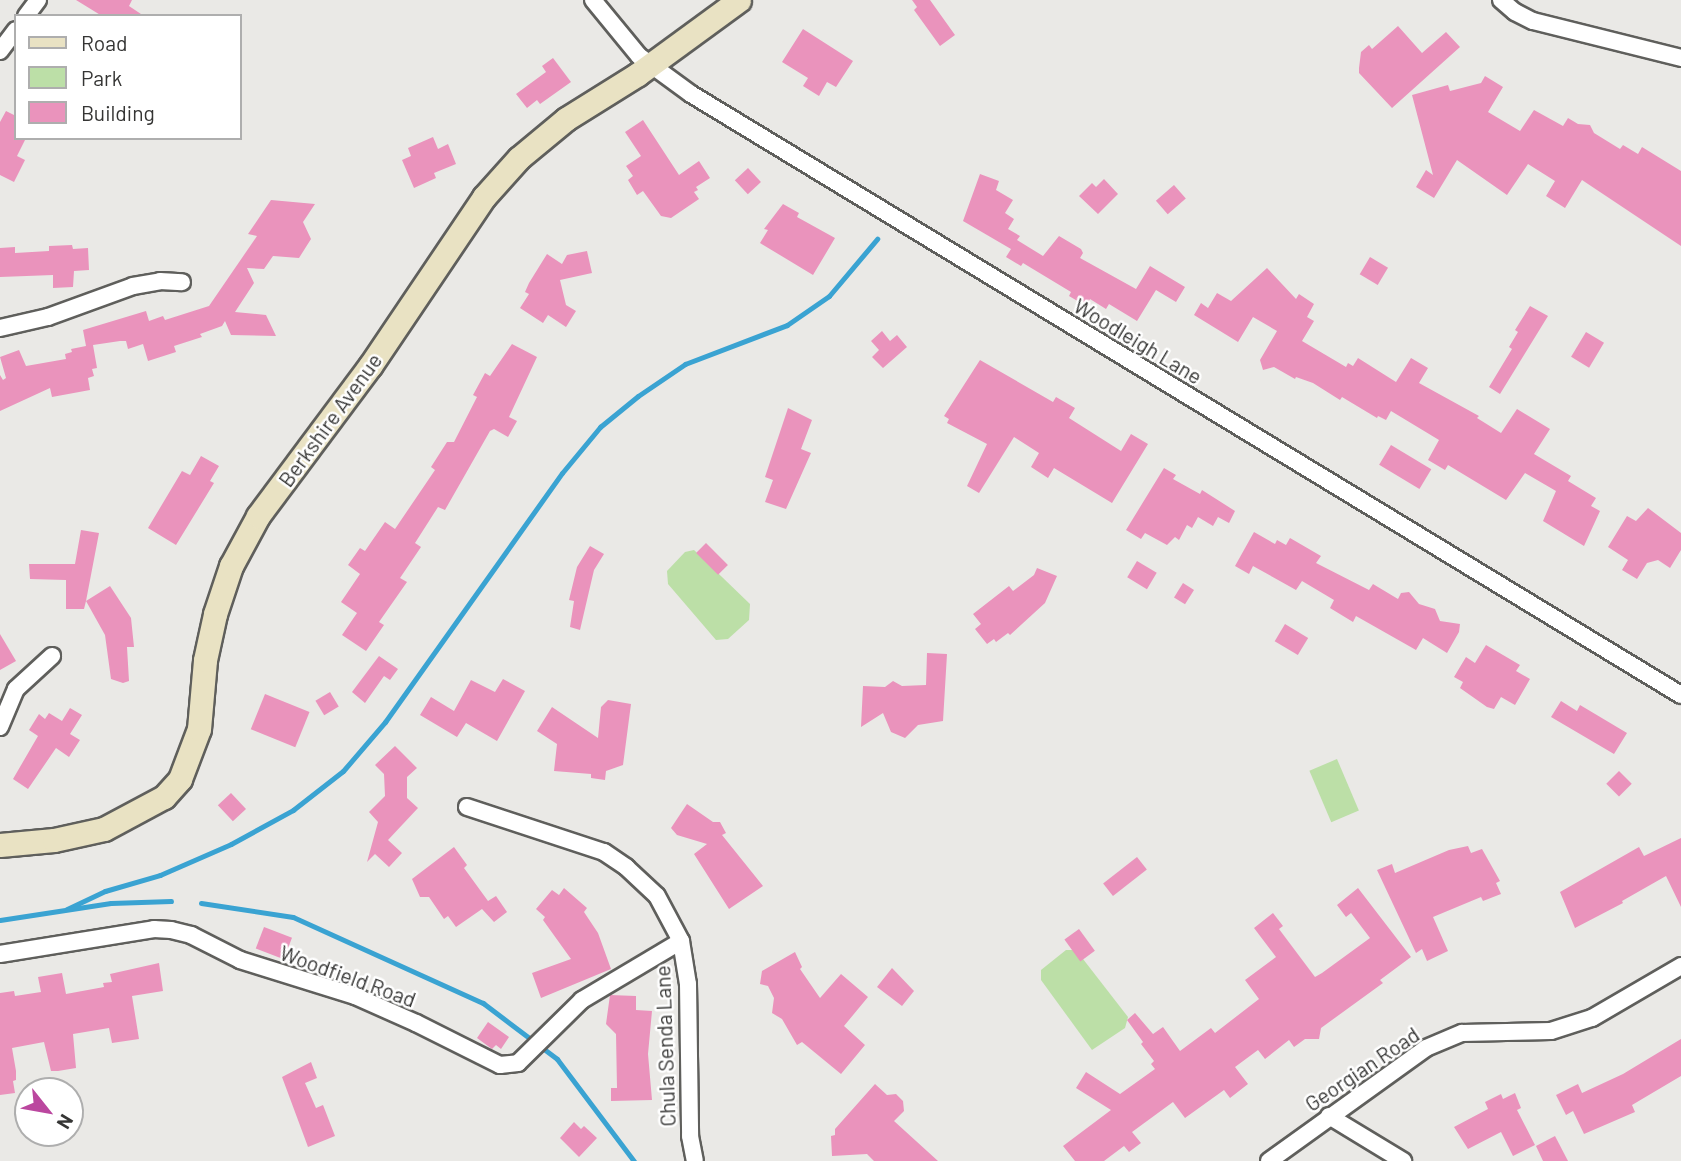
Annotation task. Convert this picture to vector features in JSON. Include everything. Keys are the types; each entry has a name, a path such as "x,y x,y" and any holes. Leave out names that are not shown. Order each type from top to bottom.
{"street":[{"name":"Woodleigh Lane","path":"593,0 639,56 703,101 1681,695"},
{"name":"Berkshire Avenue","path":"0,845 54,839 104,829 164,797 180,779 199,729 205,660 215,614 231,566 258,516 370,366 489,190 519,158 566,119 651,65 739,0"},
{"path":"1501,0 1515,12 1534,21 1681,58"},
{"path":"0,51 14,33"},
{"path":"0,328 48,317 133,286 160,281 182,282"},
{"path":"0,727 16,689 52,656"},
{"name":"Chula Senda Lane","path":"467,807 604,852 626,867 657,896 681,941 688,984 690,1136 695,1161"},
{"name":"Woodfield Road","path":"0,954 154,929 171,930 191,935 240,960 367,1002 416,1023 490,1063 517,1063 582,1000 681,941"},
{"name":"Georgian Road","path":"1269,1161 1426,1048 1462,1033 1551,1031 1592,1018 1681,966"},
{"path":"1329,1116 1403,1161"}],"green space":[{"path":"694,550 750,604 749,620 728,639 716,640 668,584 667,571 685,552"},
{"path":"1337,759 1359,811 1331,822 1309,771"},
{"path":"1066,950 1076,950 1128,1017 1125,1028 1092,1050 1041,980 1041,970"}],"building":[{"path":"76,0 132,0 129,6 141,14 99,14"},
{"path":"912,0 930,0 955,35 940,46 914,10 917,7"},
{"path":"1398,26 1422,53 1446,32 1460,47 1392,108 1359,73 1359,68 1361,52 1369,45 1372,49"},
{"path":"803,29 853,61 836,87 827,82 819,96 803,86 808,78 782,62"},
{"path":"553,58 571,82 540,104 537,100 527,108 516,94 546,72 542,66"},
{"path":"1485,76 1503,87 1488,112 1520,131 1534,110 1563,126 1568,118 1578,124 1590,125 1594,133 1620,149 1623,145 1638,154 1642,147 1681,171 1681,246 1582,180 1565,208 1546,196 1555,181 1528,164 1507,195 1457,160 1434,198 1416,187 1426,170 1433,175 1412,95 1448,85 1450,91 1481,83"},
{"path":"6,111 14,115 14,140 25,140 17,156 25,160 14,182 0,175 0,122"},
{"path":"643,120 679,175 699,161 710,178 696,187 698,190 694,192 699,199 671,218 661,216 643,191 637,195 628,180 633,176 626,166 641,156 625,132"},
{"path":"433,137 438,149 448,144 456,164 434,173 436,178 414,188 402,160 411,156 408,148"},
{"path":"748,168 761,182 748,194 735,180"},
{"path":"980,174 999,181 996,190 1013,200 1005,213 1014,219 1008,229 1020,236 1017,240 1043,256 1059,236 1081,249 1083,253 1080,258 1136,289 1150,266 1185,287 1176,302 1156,290 1137,321 1109,304 1106,309 1090,299 1086,306 1069,296 1071,292 1023,263 1021,266 1006,257 1011,249 963,221"},
{"path":"1104,179 1118,194 1098,214 1079,196 1092,183 1096,187"},
{"path":"1174,185 1186,199 1168,214 1156,201"},
{"path":"271,200 315,204 303,222 311,239 299,258 273,256 264,269 247,268 254,283 235,312 266,315 276,336 231,335 225,321 222,326 200,334 202,337 174,346 176,352 148,361 143,344 128,349 126,341 93,345 97,368 92,369 94,376 88,378 90,390 52,397 50,388 0,411 0,375 3,380 6,378 0,357 19,350 26,366 66,359 65,354 72,352 71,349 86,346 83,330 146,311 149,321 163,316 165,320 209,306 257,236 248,234"},
{"path":"783,204 799,213 797,217 835,238 813,275 760,243 768,230 764,229"},
{"path":"72,245 73,249 88,248 89,270 74,271 73,287 53,288 53,275 0,277 0,248 15,247 15,253 49,251 49,246"},
{"path":"587,251 592,273 560,280 566,305 576,311 566,327 548,315 543,323 520,308 529,294 525,292 529,283 547,254 562,264 567,255"},
{"path":"1370,257 1388,268 1378,285 1360,274"},
{"path":"1267,268 1296,299 1299,294 1314,304 1307,317 1314,321 1302,341 1346,367 1348,363 1353,366 1358,358 1396,382 1411,358 1428,368 1419,383 1479,416 1477,418 1501,433 1517,409 1550,429 1534,454 1571,476 1568,481 1596,498 1591,506 1600,511 1584,546 1543,521 1556,491 1525,473 1506,500 1448,465 1445,470 1428,460 1439,440 1391,411 1386,420 1378,416 1377,418 1313,383 1296,377 1295,379 1274,367 1263,370 1260,360 1277,331 1253,317 1238,342 1194,315 1201,303 1208,308 1217,293 1231,301"},
{"path":"1530,306 1548,316 1500,394 1489,387 1512,349 1509,347 1518,332 1515,330"},
{"path":"882,331 890,341 897,335 907,347 883,368 872,357 879,350 871,341"},
{"path":"1586,332 1604,343 1589,368 1571,357"},
{"path":"512,344 537,357 509,417 517,421 508,437 494,429 490,431 445,510 438,507 415,543 421,547 400,578 407,582 379,622 384,625 366,651 342,635 357,613 341,602 360,574 348,565 360,548 365,551 385,522 395,529 435,470 431,467 447,442 454,442 477,397 473,395 485,373 490,376"},
{"path":"980,360 1053,402 1056,397 1075,408 1069,418 1121,451 1131,434 1148,444 1112,503 1054,468 1048,478 1031,467 1039,453 1014,437 979,493 967,486 987,444 947,423 949,419 944,416"},
{"path":"788,408 812,420 801,449 811,453 786,509 765,502 773,480 765,477"},
{"path":"1391,445 1431,469 1419,489 1379,465"},
{"path":"201,456 219,466 210,481 214,483 176,545 148,528 182,471 190,475"},
{"path":"1164,468 1176,475 1173,479 1200,494 1202,490 1235,511 1229,523 1218,517 1213,526 1198,517 1192,528 1187,525 1179,540 1175,537 1167,545 1145,533 1141,539 1126,530"},
{"path":"1648,508 1681,533 1681,550 1670,568 1658,560 1647,563 1637,579 1622,570 1628,560 1608,547 1627,516 1636,521"},
{"path":"81,530 99,533 84,609 66,609 66,580 30,579 29,564 75,564"},
{"path":"1254,532 1275,544 1277,540 1286,545 1290,538 1321,556 1316,563 1369,590 1373,584 1398,599 1401,593 1409,592 1419,604 1435,609 1440,621 1460,624 1459,632 1447,653 1423,638 1416,650 1356,616 1353,622 1330,608 1334,600 1302,581 1296,590 1253,566 1249,574 1235,566"},
{"path":"706,543 728,565 718,575 696,553"},
{"path":"590,546 604,554 594,570 580,630 570,627 574,601 569,600 577,567"},
{"path":"1137,561 1157,573 1147,589 1127,577"},
{"path":"1037,568 1057,576 1045,603 1010,635 1008,633 996,642 994,639 987,644 975,629 981,624 973,614 1009,586 1013,591 1034,575"},
{"path":"1183,583 1194,590 1185,604 1174,597"},
{"path":"110,586 131,618 134,647 127,647 129,681 123,683 111,679 105,635 86,601"},
{"path":"1285,624 1308,638 1298,655 1275,641"},
{"path":"0,634 16,661 0,670"},
{"path":"1486,645 1520,665 1516,671 1530,679 1515,705 1501,697 1494,709 1487,707 1460,688 1463,682 1454,677 1466,657 1475,663"},
{"path":"927,653 947,654 943,721 918,725 905,738 891,732 883,713 861,727 863,686 885,687 893,681 902,686 926,685"},
{"path":"379,656 398,669 390,680 384,676 365,703 352,692"},
{"path":"503,679 525,691 497,741 466,723 457,737 420,715 431,697 454,711 471,680 495,692"},
{"path":"330,692 339,707 324,715 315,701"},
{"path":"265,694 310,712 295,747 251,729"},
{"path":"608,700 631,704 623,765 606,771 605,780 591,778 591,774 554,771 557,744 537,731 552,707 598,738 601,707"},
{"path":"1561,701 1577,711 1580,705 1627,733 1614,754 1551,717"},
{"path":"70,708 82,715 70,734 80,740 69,757 56,748 28,789 13,779 38,736 29,730 39,714 45,719 49,713 62,721"},
{"path":"395,746 417,768 407,777 407,798 418,808 388,840 402,853 389,867 375,854 367,862 378,822 369,812 385,796 384,774 375,765"},
{"path":"1619,771 1632,784 1619,796 1606,784"},
{"path":"231,793 246,809 233,821 218,805"},
{"path":"687,804 713,822 720,822 726,833 722,835 763,886 729,909 694,854 707,844 677,835 671,828"},
{"path":"1681,838 1681,907 1666,876 1622,901 1623,903 1575,928 1560,892 1639,847 1644,856"},
{"path":"1468,846 1471,853 1482,849 1500,881 1496,883 1501,894 1483,901 1481,897 1433,917 1448,951 1427,961 1422,949 1416,953 1377,870 1392,864 1395,873 1449,850"},
{"path":"454,847 467,865 464,868 488,901 496,896 507,912 494,922 482,909 456,927 448,916 444,919 429,897 420,897 412,879"},
{"path":"1137,857 1147,870 1113,896 1103,883"},
{"path":"564,888 587,908 584,912 598,933 611,969 541,998 532,973 571,959 543,920 545,917 536,909 552,890 559,895"},
{"path":"1358,888 1411,957 1380,980 1383,983 1321,1028 1319,1039 1305,1039 1294,1047 1289,1040 1265,1059 1258,1050 1235,1067 1248,1084 1230,1098 1224,1090 1185,1118 1173,1102 1132,1132 1141,1143 1129,1152 1124,1146 1104,1161 1075,1161 1063,1146 1111,1110 1076,1088 1086,1072 1120,1094 1155,1069 1151,1064 1154,1061 1127,1020 1135,1013 1153,1034 1163,1027 1180,1051 1211,1028 1215,1033 1259,999 1245,980 1276,957 1254,928 1273,913 1283,926 1279,929 1315,977 1322,973 1370,938 1351,913 1346,917 1337,905"},
{"path":"264,927 292,938 284,959 256,948"},
{"path":"1079,929 1095,951 1080,961 1064,940"},
{"path":"795,952 802,967 800,969 820,998 841,974 868,997 844,1026 865,1045 841,1074 802,1042 797,1045 782,1019 772,1013 774,998 768,986 760,984 762,971"},
{"path":"159,963 163,991 132,996 139,1039 112,1043 109,1028 73,1034 76,1068 58,1071 51,1071 44,1042 12,1048 16,1071 14,1093 0,1095 0,993 14,991 15,996 41,992 38,977 62,973 66,994 104,987 103,983 112,982 110,974"},
{"path":"892,968 914,991 902,1006 877,987"},
{"path":"610,995 636,996 636,1010 652,1011 648,1054 652,1100 611,1101 611,1088 617,1088 616,1034 606,1024"},
{"path":"488,1022 509,1037 501,1049 496,1045 492,1049 477,1038"},
{"path":"1681,1039 1681,1076 1632,1105 1635,1112 1584,1134 1573,1111 1566,1115 1556,1095 1578,1084 1582,1093 1623,1074"},
{"path":"311,1062 317,1078 305,1083 316,1108 323,1105 335,1136 308,1147 282,1077"},
{"path":"875,1084 887,1095 896,1094 903,1101 904,1111 894,1121 938,1161 874,1161 867,1154 832,1156 831,1136 835,1135 835,1129"},
{"path":"1515,1093 1521,1108 1517,1110 1535,1145 1513,1156 1501,1132 1468,1149 1454,1127 1488,1109 1485,1102 1501,1094 1503,1099"},
{"path":"574,1122 581,1129 584,1126 597,1138 579,1157 560,1138"},
{"path":"1555,1136 1568,1161 1543,1161 1536,1146"}],"waterway":[{"path":"67,909 105,891 160,875 231,844 293,810 343,771 385,722 562,473 600,427 638,396 685,364 787,325 829,296 877,239"},
{"path":"0,920 111,903 171,901"},
{"path":"201,903 293,917 483,1003 557,1059 634,1161"}]}
